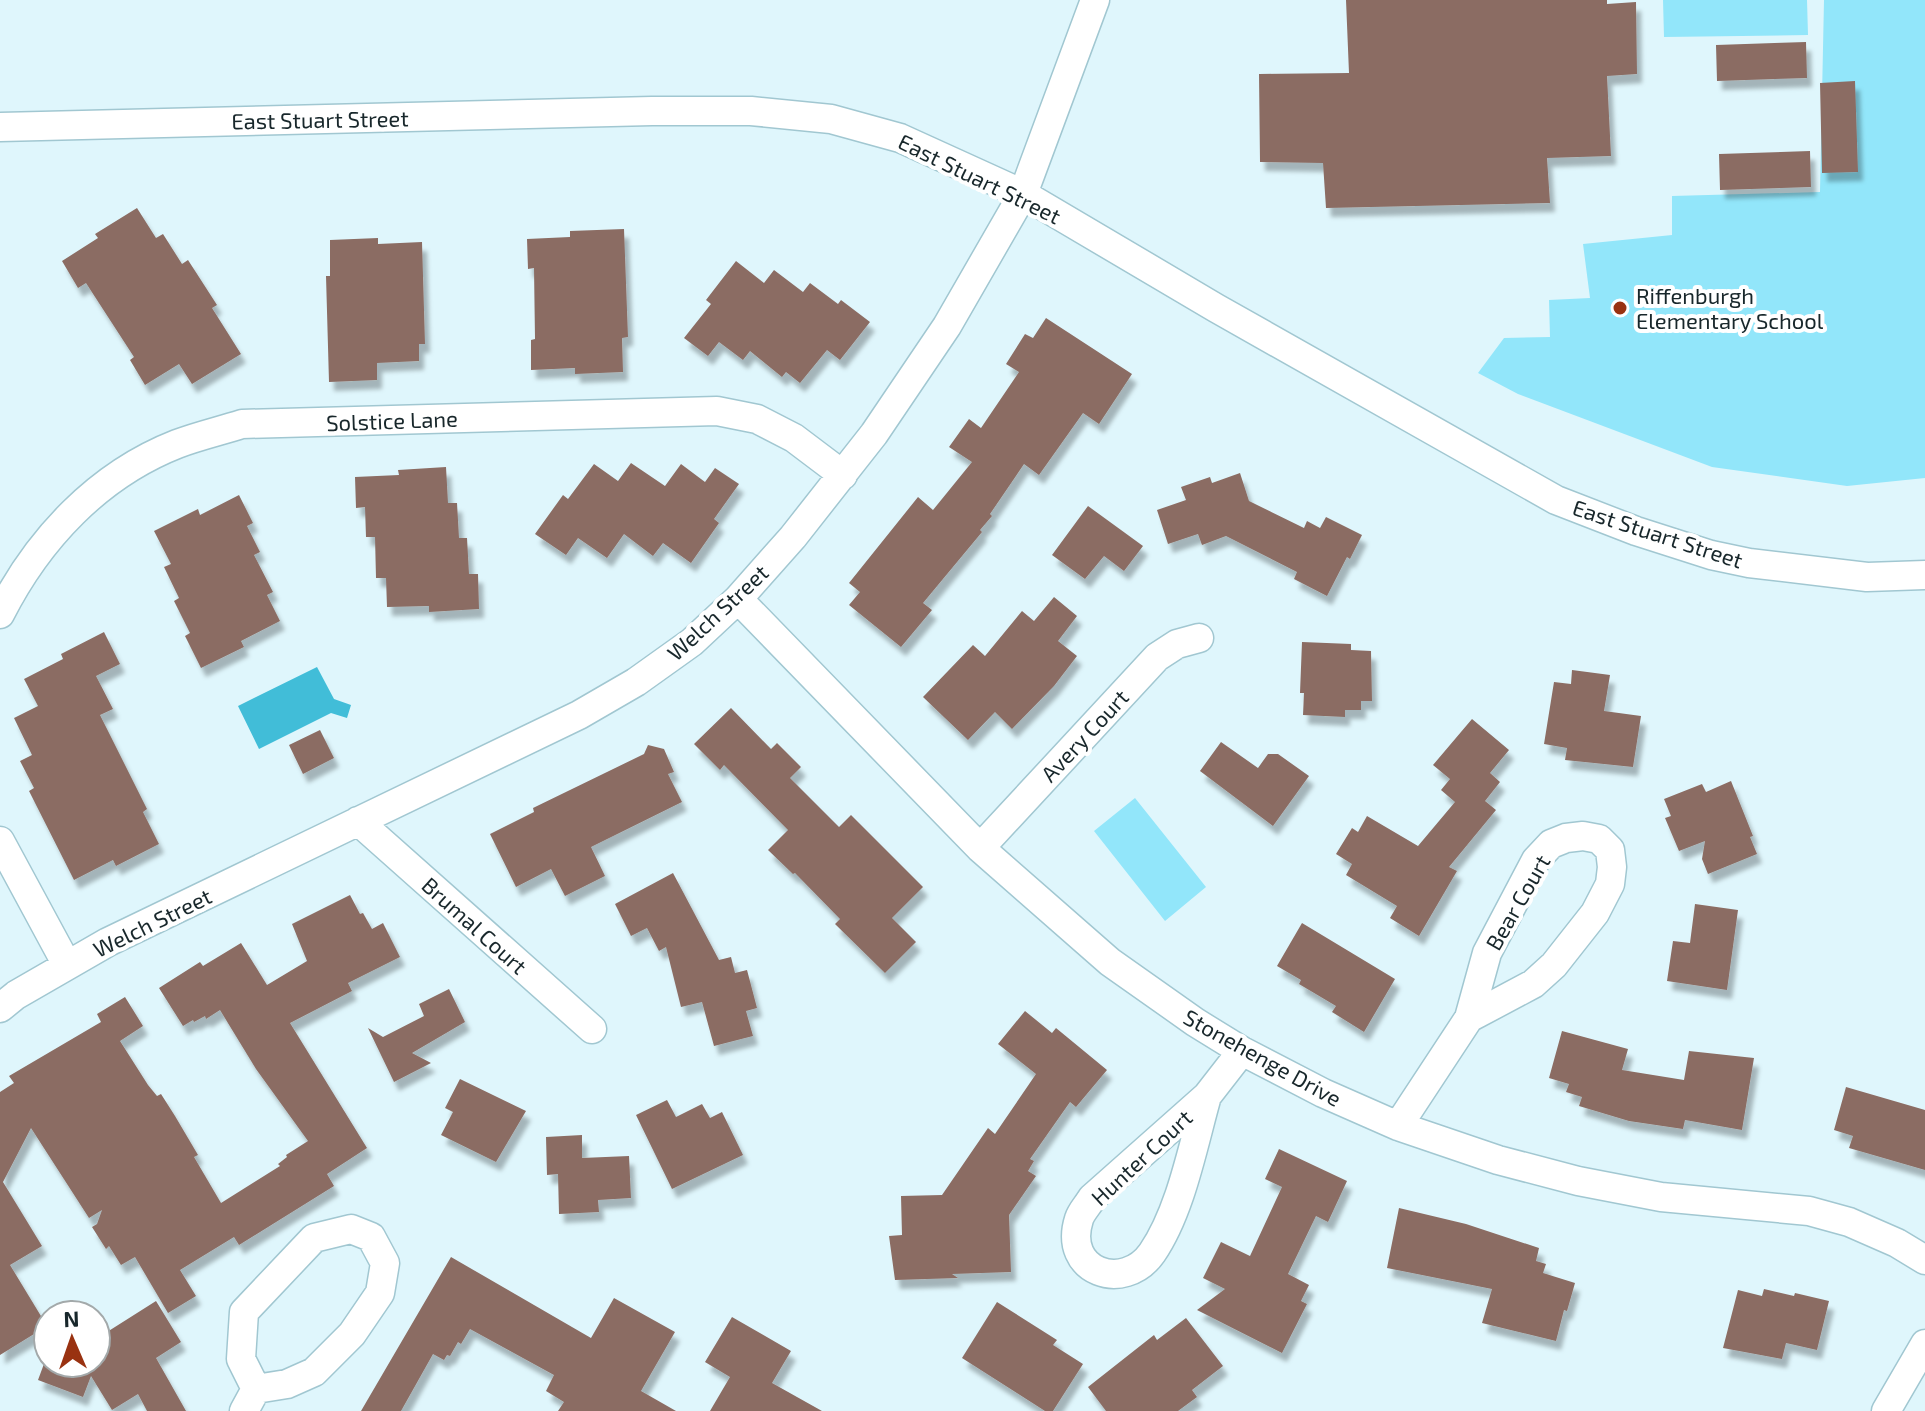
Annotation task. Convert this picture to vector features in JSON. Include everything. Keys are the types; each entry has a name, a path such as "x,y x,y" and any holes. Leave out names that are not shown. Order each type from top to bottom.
{"street":[{"name":"Welch Street","path":"0,1008 16,995 108,942 579,715 636,682 692,642 738,599 843,475 947,326 1023,194 1095,0"},
{"name":"East Stuart Street","path":"0,127 587,112 751,111 831,119 900,138 1023,194 1216,308 1556,500 1636,531 1711,555 1867,577 1925,575"},
{"name":"Solstice Lane","path":"0,614 25,571 50,538 96,491 126,469 177,444 242,424 717,411 757,419 794,438 843,475"},
{"name":"Stonehenge Drive","path":"738,599 980,848 1110,962 1242,1051 1323,1093 1398,1126 1498,1160 1578,1181 1661,1197 1809,1211 1849,1222 1897,1243 1925,1260"},
{"name":"Avery Court","path":"980,848 1157,657 1177,644 1199,638"},
{"name":"Brumal Court","path":"358,821 592,1029"},
{"name":"Bear Court","path":"1398,1126 1469,1018 1487,953 1536,860 1551,844 1566,838 1583,836 1599,839 1610,850 1612,867 1610,884 1595,913 1554,965 1533,984 1469,1018"},
{"path":"0,841 67,965"},
{"name":"Hunter Court","path":"1207,1096 1173,1210 1151,1254 1123,1274 1100,1272 1082,1261 1075,1242 1079,1217 1092,1198 1207,1096 1242,1051"},
{"path":"351,1229 371,1237 385,1263 380,1293 352,1334 314,1372 250,1400 241,1359 244,1312 314,1238 351,1229"},
{"path":"1886,1411 1925,1344"}],"shaded area":[{"path":"1663,0 1807,0 1808,35 1664,37"},
{"path":"1824,0 1925,0 1925,478 1847,486 1712,467 1518,394 1478,373 1504,338 1550,337 1549,300 1590,298 1583,244 1672,235 1672,196 1820,192"},
{"path":"317,667 334,699 351,705 347,718 331,713 259,749 238,706"},
{"path":"1135,798 1206,887 1165,921 1094,831"}],"building":[{"path":"1346,0 1636,2 1637,74 1607,76 1611,156 1547,158 1550,203 1326,208 1323,163 1260,162 1259,74 1349,73"},
{"path":"1806,42 1807,78 1717,81 1716,45"},
{"path":"1855,81 1858,172 1822,173 1820,83"},
{"path":"1810,151 1811,187 1720,190 1719,154"},
{"path":"137,208 156,238 163,234 182,264 188,260 217,305 212,308 241,354 192,384 179,364 145,385 130,360 134,357 86,283 78,288 62,261 98,238 95,234"},
{"path":"624,229 628,337 622,338 623,372 575,374 575,368 531,370 531,340 535,339 534,268 528,269 527,239 570,237 570,231"},
{"path":"378,238 378,244 422,242 425,344 419,344 419,361 377,363 377,380 329,382 326,276 330,276 330,240"},
{"path":"736,261 764,283 774,270 803,292 810,283 838,304 841,300 870,322 840,360 827,350 800,383 786,372 782,377 750,351 743,360 719,342 708,356 684,338 711,304 706,300"},
{"path":"1046,318 1132,374 1099,424 1083,413 1039,475 1024,464 980,530 982,532 923,603 932,610 901,647 849,605 860,592 849,583 918,497 933,510 972,462 949,447 969,419 981,428 1019,372 1006,364 1025,334 1033,338"},
{"path":"631,463 665,486 681,464 705,482 715,468 739,484 714,519 719,523 691,563 663,543 653,556 624,534 607,558 578,538 566,555 535,534 563,495 568,499 594,464 618,481"},
{"path":"446,467 448,503 457,503 459,538 467,538 469,574 478,574 479,609 429,612 429,606 387,607 386,578 376,578 375,537 366,537 365,507 356,508 355,477 399,475 398,470"},
{"path":"1240,473 1249,501 1304,528 1307,521 1320,528 1326,517 1362,535 1327,596 1294,579 1297,572 1226,536 1202,545 1198,534 1168,544 1157,510 1186,500 1181,487 1210,477 1212,483"},
{"path":"239,495 253,523 247,526 260,552 254,555 273,592 267,595 280,621 241,641 244,647 201,668 185,636 190,633 174,601 179,598 164,567 171,564 154,531 198,509 200,515"},
{"path":"1088,506 1143,546 1124,571 1104,556 1085,579 1052,555"},
{"path":"1054,597 1077,616 1058,641 1077,656 1054,686 1012,729 995,712 968,740 923,697 973,645 985,656 1022,611 1034,621"},
{"path":"104,632 120,664 96,676 113,709 100,715 147,809 143,812 159,844 116,866 113,860 74,880 29,791 34,788 20,761 32,755 14,718 38,706 24,679 63,659 61,654"},
{"path":"1302,642 1351,644 1351,650 1371,651 1372,701 1361,701 1361,710 1345,710 1345,717 1303,715 1304,693 1300,693"},
{"path":"1572,670 1610,675 1604,711 1641,716 1633,767 1565,760 1567,748 1544,744 1554,682 1571,684"},
{"path":"731,708 771,749 777,743 801,767 790,778 839,827 851,815 923,887 892,918 916,942 885,973 835,924 840,919 768,850 788,830 724,765 720,770 694,744"},
{"path":"1472,719 1509,750 1490,773 1500,782 1485,801 1496,810 1449,867 1457,871 1419,936 1390,918 1397,906 1346,875 1352,864 1336,854 1352,828 1358,832 1367,816 1418,846 1455,802 1441,790 1450,779 1433,765"},
{"path":"320,730 334,758 303,774 289,745"},
{"path":"1221,742 1258,768 1268,754 1278,754 1309,776 1273,826 1200,771"},
{"path":"648,745 664,749 674,772 668,774 682,802 591,847 605,876 565,896 551,869 516,887 490,834 534,812 533,808 644,754"},
{"path":"1731,781 1757,854 1708,874 1702,859 1705,841 1679,851 1665,818 1671,816 1664,799 1702,784 1706,792"},
{"path":"673,873 719,960 731,957 735,973 747,970 757,1008 746,1011 753,1036 714,1046 702,1002 681,1007 666,947 659,951 647,928 631,936 615,904"},
{"path":"350,895 372,929 383,923 400,957 348,983 352,991 290,1023 367,1148 327,1174 334,1186 239,1245 234,1237 180,1270 196,1296 168,1313 135,1257 121,1265 109,1246 106,1249 92,1227 97,1224 102,1210 89,1218 31,1128 3,1182 42,1246 10,1265 32,1301 32,1335 0,1355 0,1092 14,1083 9,1076 101,1022 97,1014 125,997 143,1026 120,1041 148,1085 157,1096 161,1094 175,1116 221,1203 280,1166 278,1164 286,1155 308,1141 256,1069 220,1010 206,1019 205,1016 183,1026 159,988 200,962 203,966 241,943 267,985 307,961 292,924"},
{"path":"1695,904 1738,910 1727,990 1667,981 1673,941 1690,943"},
{"path":"1302,923 1395,979 1364,1032 1332,1012 1336,1006 1299,984 1301,980 1277,966"},
{"path":"449,989 465,1022 412,1053 431,1063 394,1082 368,1028 383,1037 424,1016 419,1004"},
{"path":"1025,1011 1052,1033 1056,1028 1107,1070 1076,1107 1070,1102 1030,1159 1034,1161 1028,1171 1036,1176 1009,1215 1011,1272 895,1280 889,1236 902,1235 901,1196 942,1195 988,1128 995,1134 1036,1074 998,1044"},
{"path":"1562,1031 1628,1049 1622,1070 1684,1080 1689,1051 1754,1058 1742,1130 1685,1120 1683,1129 1629,1121 1579,1106 1582,1097 1566,1092 1569,1084 1549,1078"},
{"path":"460,1079 526,1111 496,1162 441,1135 453,1112 445,1108"},
{"path":"1846,1087 1925,1110 1925,1170 1849,1148 1853,1136 1834,1130"},
{"path":"667,1100 676,1117 702,1104 710,1118 722,1112 743,1155 672,1189 636,1115"},
{"path":"582,1135 582,1158 629,1156 631,1198 598,1200 599,1212 559,1214 558,1174 547,1175 546,1137"},
{"path":"1279,1149 1347,1181 1328,1222 1316,1216 1288,1274 1309,1285 1301,1301 1307,1304 1282,1353 1197,1310 1225,1289 1203,1278 1221,1242 1250,1256 1282,1187 1265,1179"},
{"path":"1399,1208 1466,1224 1539,1248 1536,1261 1546,1264 1543,1273 1575,1283 1556,1341 1482,1323 1492,1289 1387,1268"},
{"path":"451,1257 591,1338 614,1298 675,1332 641,1391 676,1411 558,1411 564,1402 546,1391 554,1375 470,1329 450,1356 447,1355 444,1360 433,1354 401,1411 361,1411"},
{"path":"1764,1289 1829,1301 1817,1350 1786,1343 1782,1359 1723,1348 1738,1290 1762,1296"},
{"path":"156,1301 181,1342 156,1358 186,1411 147,1411 138,1394 112,1410 93,1379 112,1379 112,1329"},
{"path":"997,1302 1057,1340 1053,1345 1083,1364 1053,1411 1045,1411 962,1358"},
{"path":"732,1317 791,1351 772,1383 822,1411 710,1411 730,1377 705,1362"},
{"path":"1186,1318 1223,1366 1192,1390 1197,1397 1178,1411 1106,1411 1088,1387 1154,1335 1157,1340"},
{"path":"38,1379 90,1379 83,1397"}],"place":[{"name":"Riffenburgh Elementary School","path":"1620,308"}]}
